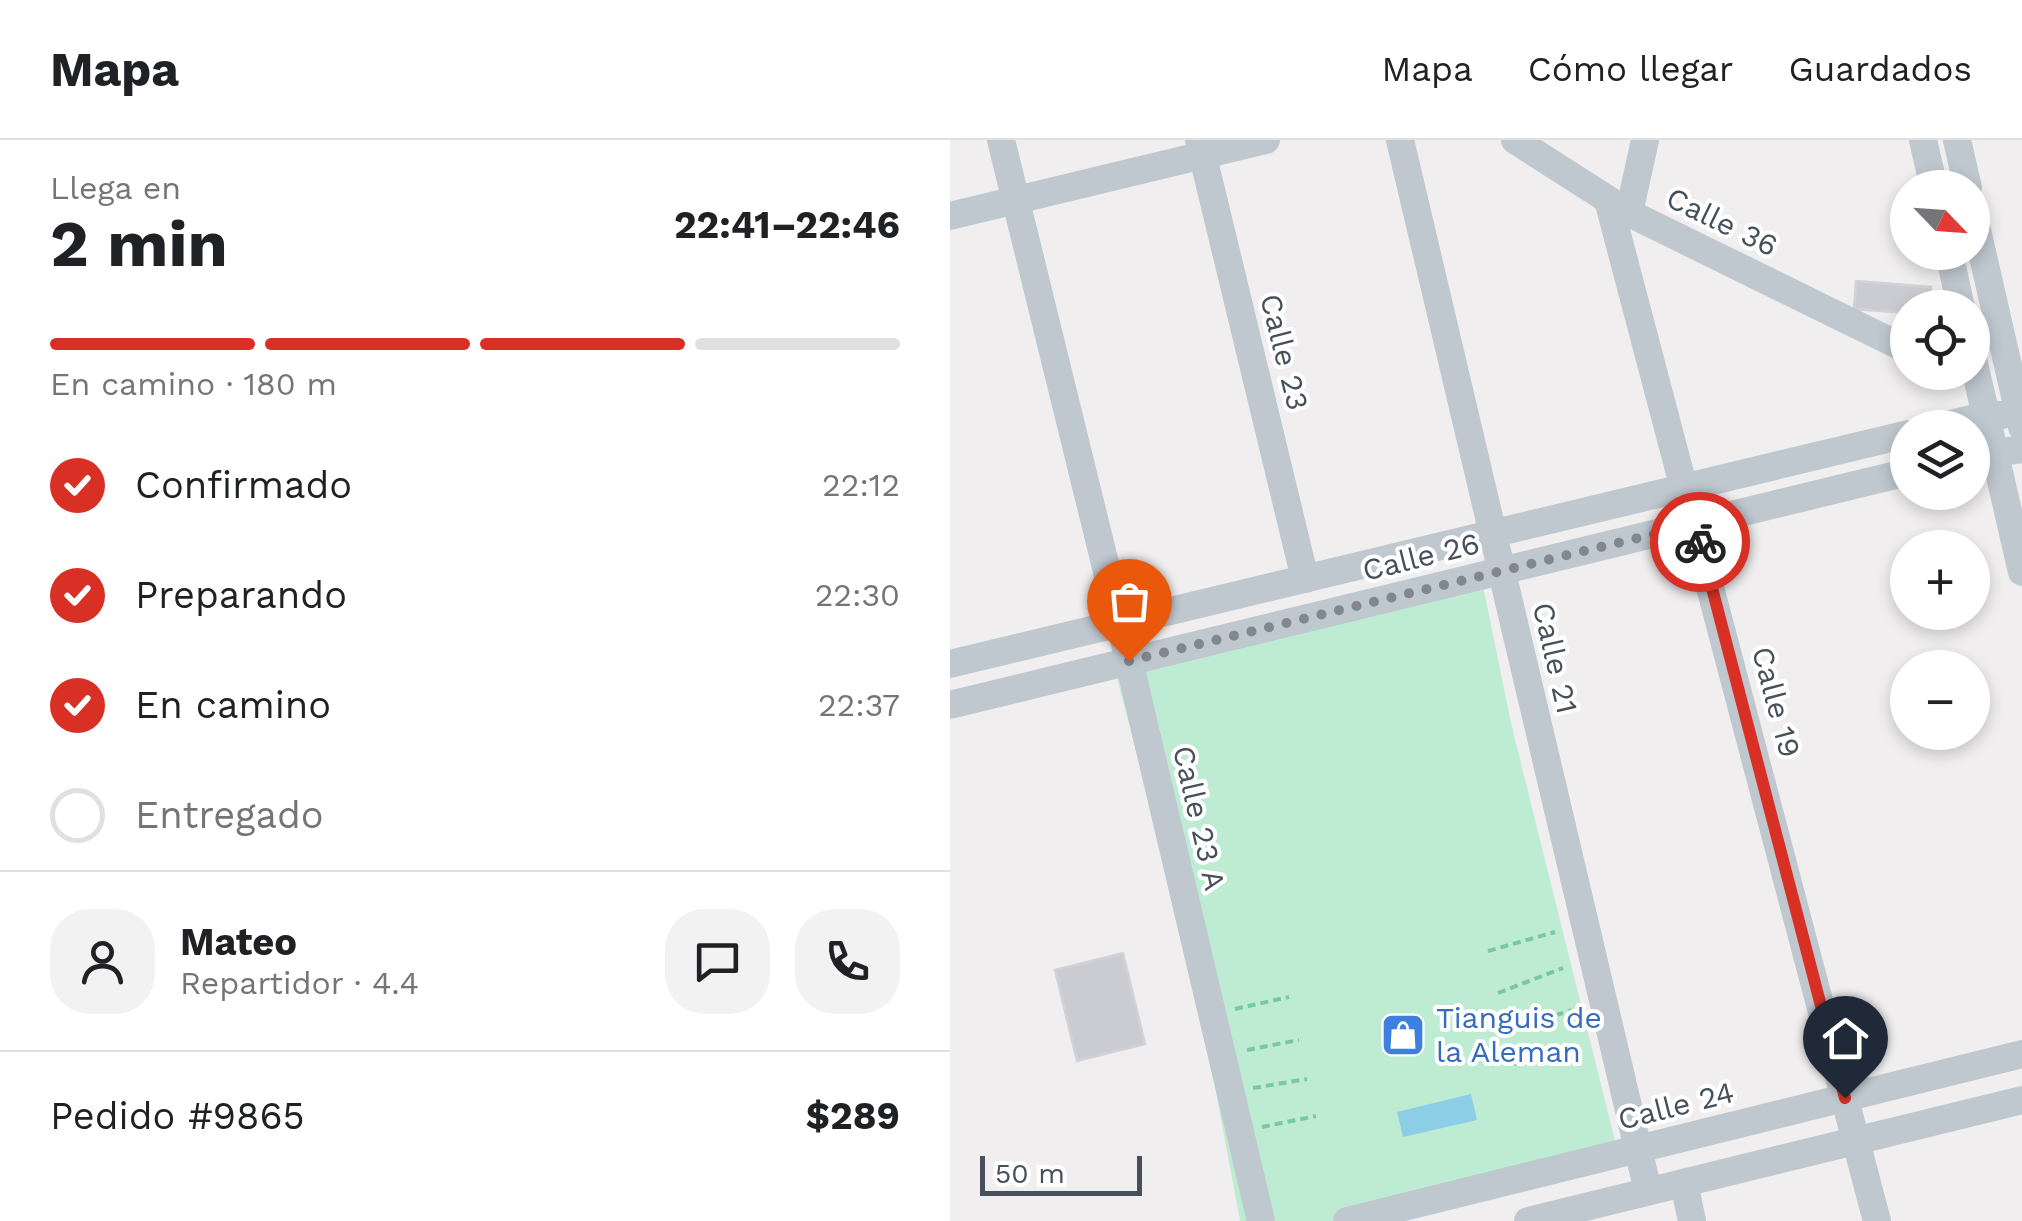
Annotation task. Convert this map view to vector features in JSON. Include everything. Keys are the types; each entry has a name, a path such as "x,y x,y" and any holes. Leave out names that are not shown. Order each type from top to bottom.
{"street":[{"name":"Calle 23 A","path":"1001,140 1120,623 1260,1221"},
{"path":"950,216 1201,148 1266,140"},
{"name":"Calle 21","path":"1400,140 1648,1192"},
{"name":"Calle 36","path":"1515,140 1618,207 1890,341"},
{"name":"Calle 19","path":"1645,140 1618,207 1686,487 1878,1221"},
{"path":"1923,140 1930,170"},
{"path":"1957,140 1964,170"},
{"name":"Calle 23","path":"1201,148 1304,579"},
{"path":"1986,270 2021,419"},
{"path":"1970,390 1983,402 2021,419"},
{"path":"1980,390 2022,572"},
{"path":"1968,410 1983,402"},
{"name":"Calle 26","path":"950,664 1890,438"},
{"name":"Calle 26","path":"950,705 1890,476"},
{"name":"Calle 24","path":"1346,1221 2022,1054"},
{"path":"1528,1221 2022,1100"},
{"path":"1684,1183 1692,1221"}],"path":[{"path":"1488,951 1555,932"},
{"path":"1498,992 1563,968"},
{"path":"1223,1012 1289,997"},
{"path":"1506,1031 1572,1010"},
{"path":"1233,1053 1299,1040"},
{"path":"1514,1064 1582,1048"},
{"path":"1242,1090 1308,1078"},
{"path":"1252,1130 1316,1116"}],"green space":[{"path":"1482,581 1511,723 1620,1161 1377,1221 1240,1221 1191,959 1114,667"}],"water":[{"path":"1471,1094 1477,1120 1403,1137 1397,1112"}],"building":[{"path":"1856,281 1931,287 1890,290 1890,312 1854,309"},
{"path":"1123,953 1145,1044 1077,1061 1055,970"}],"way so far":[{"path":"1129,661 1696,524 1700,542"}],"place":[{"name":"Tianguis de la Aleman","path":"1403,1035"}],"route":[{"path":"1700,542 1845,1098"}]}
